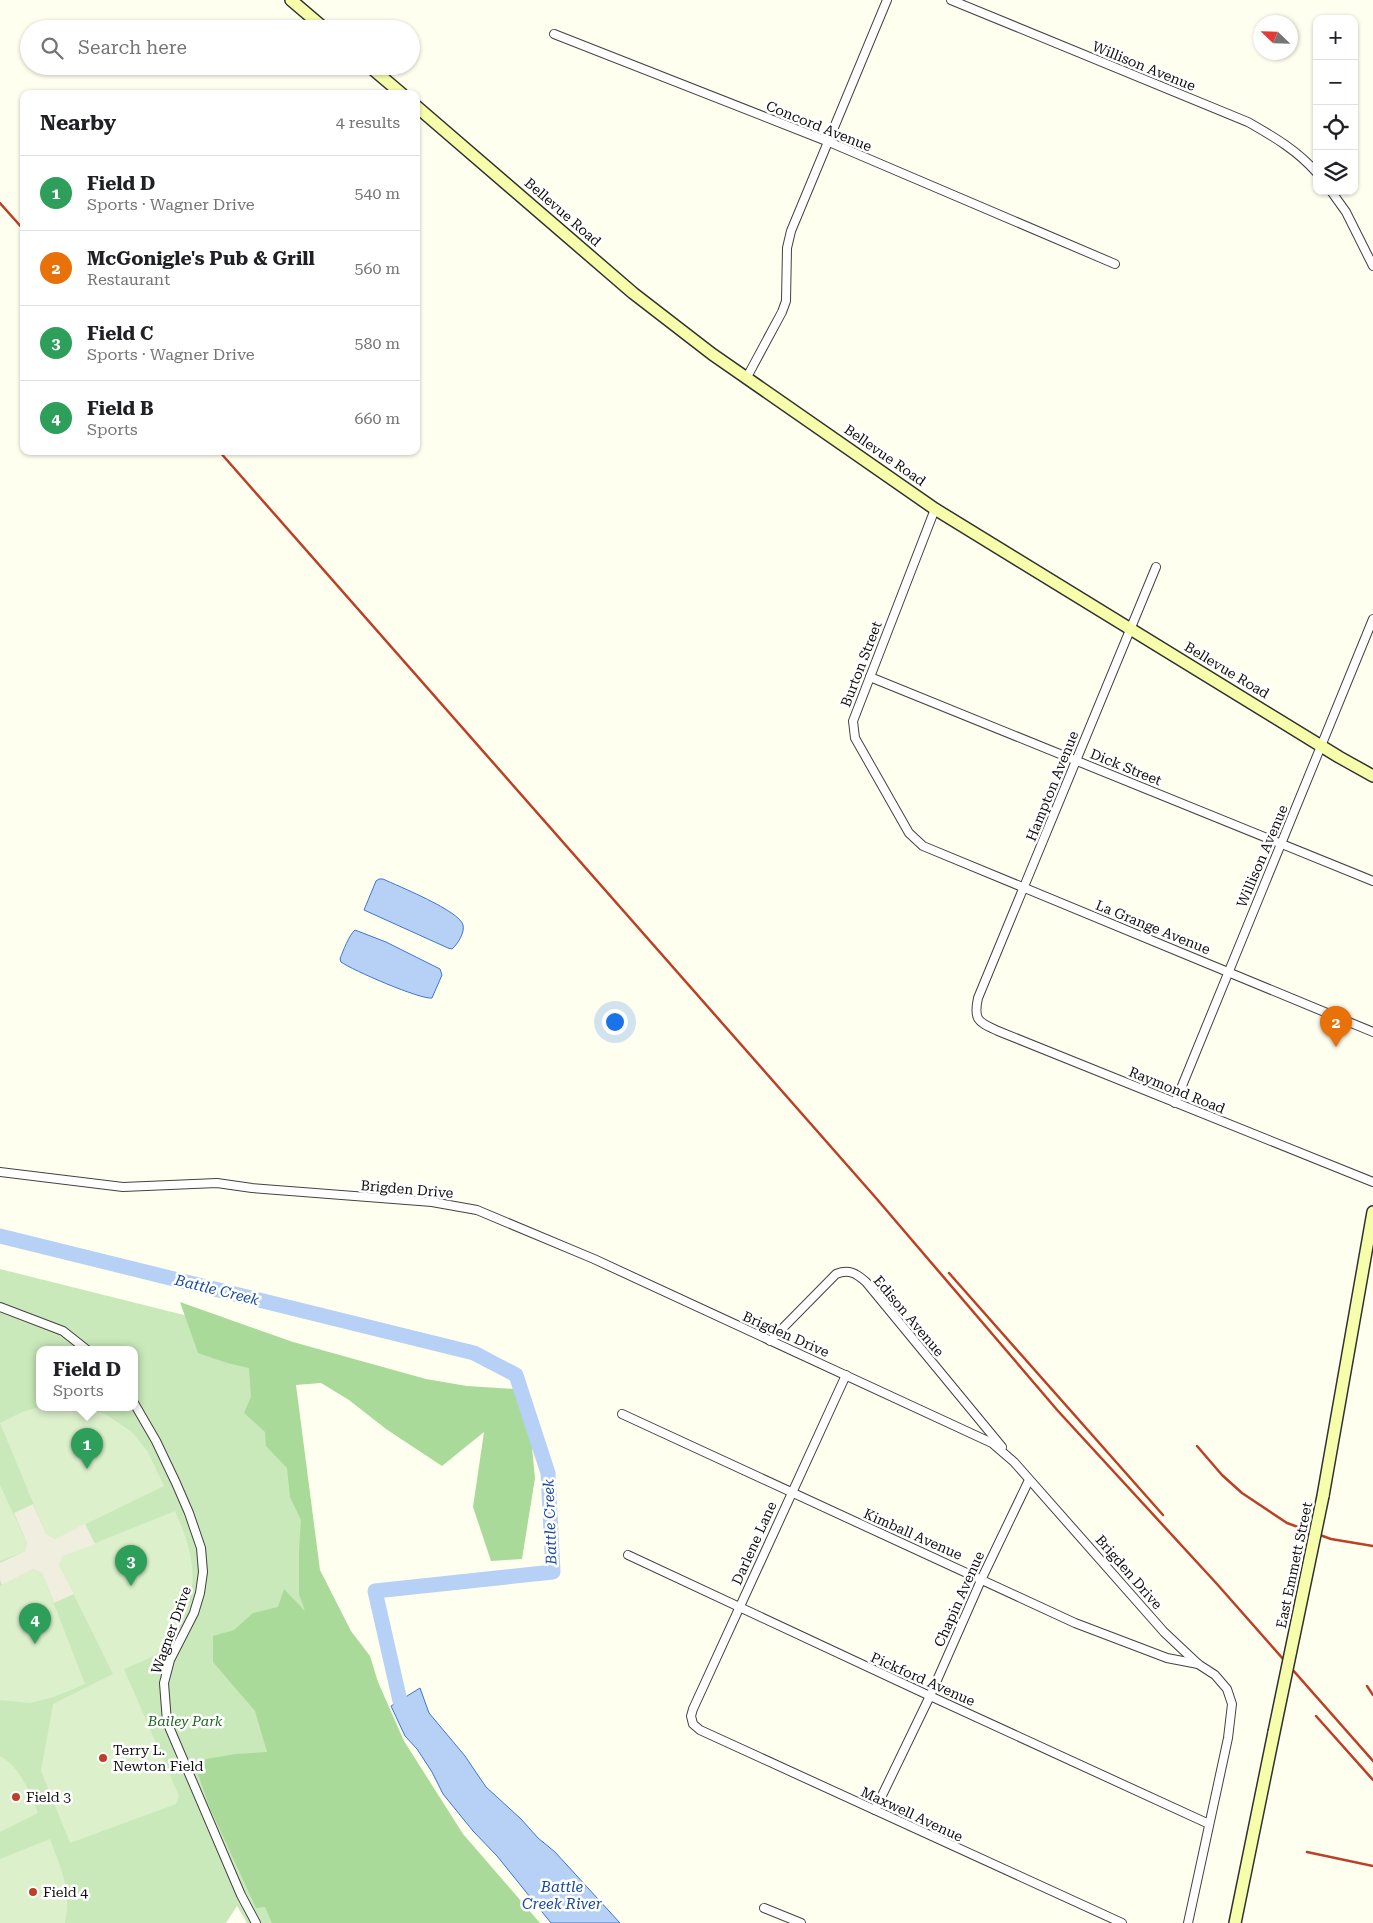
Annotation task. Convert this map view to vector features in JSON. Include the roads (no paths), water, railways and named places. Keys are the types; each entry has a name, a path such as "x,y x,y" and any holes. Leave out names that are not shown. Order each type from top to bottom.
{"street":[{"path":"291,0 314,20"},
{"path":"747,377 782,312 786,301 787,248 791,231 887,0"},
{"name":"Willison Avenue","path":"951,0 1248,122 1283,142 1304,158 1313,168"},
{"name":"Concord Avenue","path":"554,34 829,142 1071,247 1115,264"},
{"path":"380,75 397,90"},
{"name":"Bellevue Road","path":"420,109 634,293 717,358 935,509 1373,776"},
{"path":"1334,195 1346,212 1373,266"},
{"name":"Burton Street","path":"923,846 909,833 855,738 853,722 935,509"},
{"name":"Hampton Avenue","path":"976,1014 978,998 1156,567"},
{"name":"Willison Avenue","path":"1175,1103 1373,619"},
{"name":"Dick Street","path":"870,677 1373,881"},
{"name":"La Grange Avenue","path":"923,846 1373,1032"},
{"name":"Raymond Road","path":"976,1014 980,1022 998,1031 1373,1182"},
{"name":"Brigden Drive","path":"0,1172 123,1187 217,1183 252,1188 432,1202 477,1210 594,1259 992,1444 1014,1462 1164,1632 1198,1664 1216,1675 1226,1690 1232,1704 1228,1738 1188,1923"},
{"name":"East Emmett Street","path":"1235,1923 1323,1496 1373,1212"},
{"name":"Edison Avenue","path":"770,1340 836,1274 848,1271 854,1273 866,1282 1014,1462"},
{"path":"0,1307 63,1331 82,1346"},
{"name":"Darlene Lane","path":"693,1724 691,1716 693,1709 846,1375"},
{"name":"Wagner Drive","path":"138,1410 156,1441 176,1483 201,1548 202,1572 200,1593 194,1613 170,1660 164,1683 168,1722 241,1895 256,1923"},
{"name":"Kimball Avenue","path":"622,1414 982,1578 1075,1623 1167,1658 1198,1664"},
{"name":"Chapin Avenue","path":"875,1810 930,1696 982,1578 1029,1480"},
{"name":"Pickford Avenue","path":"628,1555 1209,1824"},
{"name":"Maxwell Avenue","path":"693,1724 700,1730 1122,1923"},
{"path":"764,1908 801,1923"}],"water":[{"path":"383,879 428,899 459,919 463,925 463,931 454,947 452,949 448,948 364,910 376,881"},
{"path":"355,930 386,942 440,969 442,975 432,998 401,990 341,962 340,959 344,948"},
{"name":"Battle Creek River","path":"420,1688 429,1713 465,1756 486,1787 555,1852 620,1923 551,1923 497,1856 473,1831 443,1794 417,1749 405,1736 391,1706"}],"waterway":[{"name":"Battle Creek","path":"0,1236 474,1353 516,1375 548,1473 553,1572 375,1591 400,1701 411,1717"}],"railway":[{"path":"0,203 20,226"},
{"path":"223,455 876,1198 1058,1411 1217,1584 1373,1761"},
{"path":"949,1273 1163,1515"},
{"path":"1197,1446 1222,1475 1242,1493 1287,1523 1331,1539 1373,1546"},
{"path":"1367,1686 1373,1695"},
{"path":"1316,1716 1373,1780"},
{"path":"1307,1852 1373,1866"}],"place":[{"name":"McGonigle's Pub & Grill","path":"1336,1047"},
{"name":"Field D","path":"87,1469"},
{"name":"Field C","path":"131,1586"},
{"name":"Field B","path":"35,1644"},
{"name":"Terry L. Newton Field","path":"103,1758"},
{"name":"Field 3","path":"16,1797"},
{"name":"Field 4","path":"33,1892"}],"park label":[{"name":"Bailey Park","path":"185,1721"}]}
